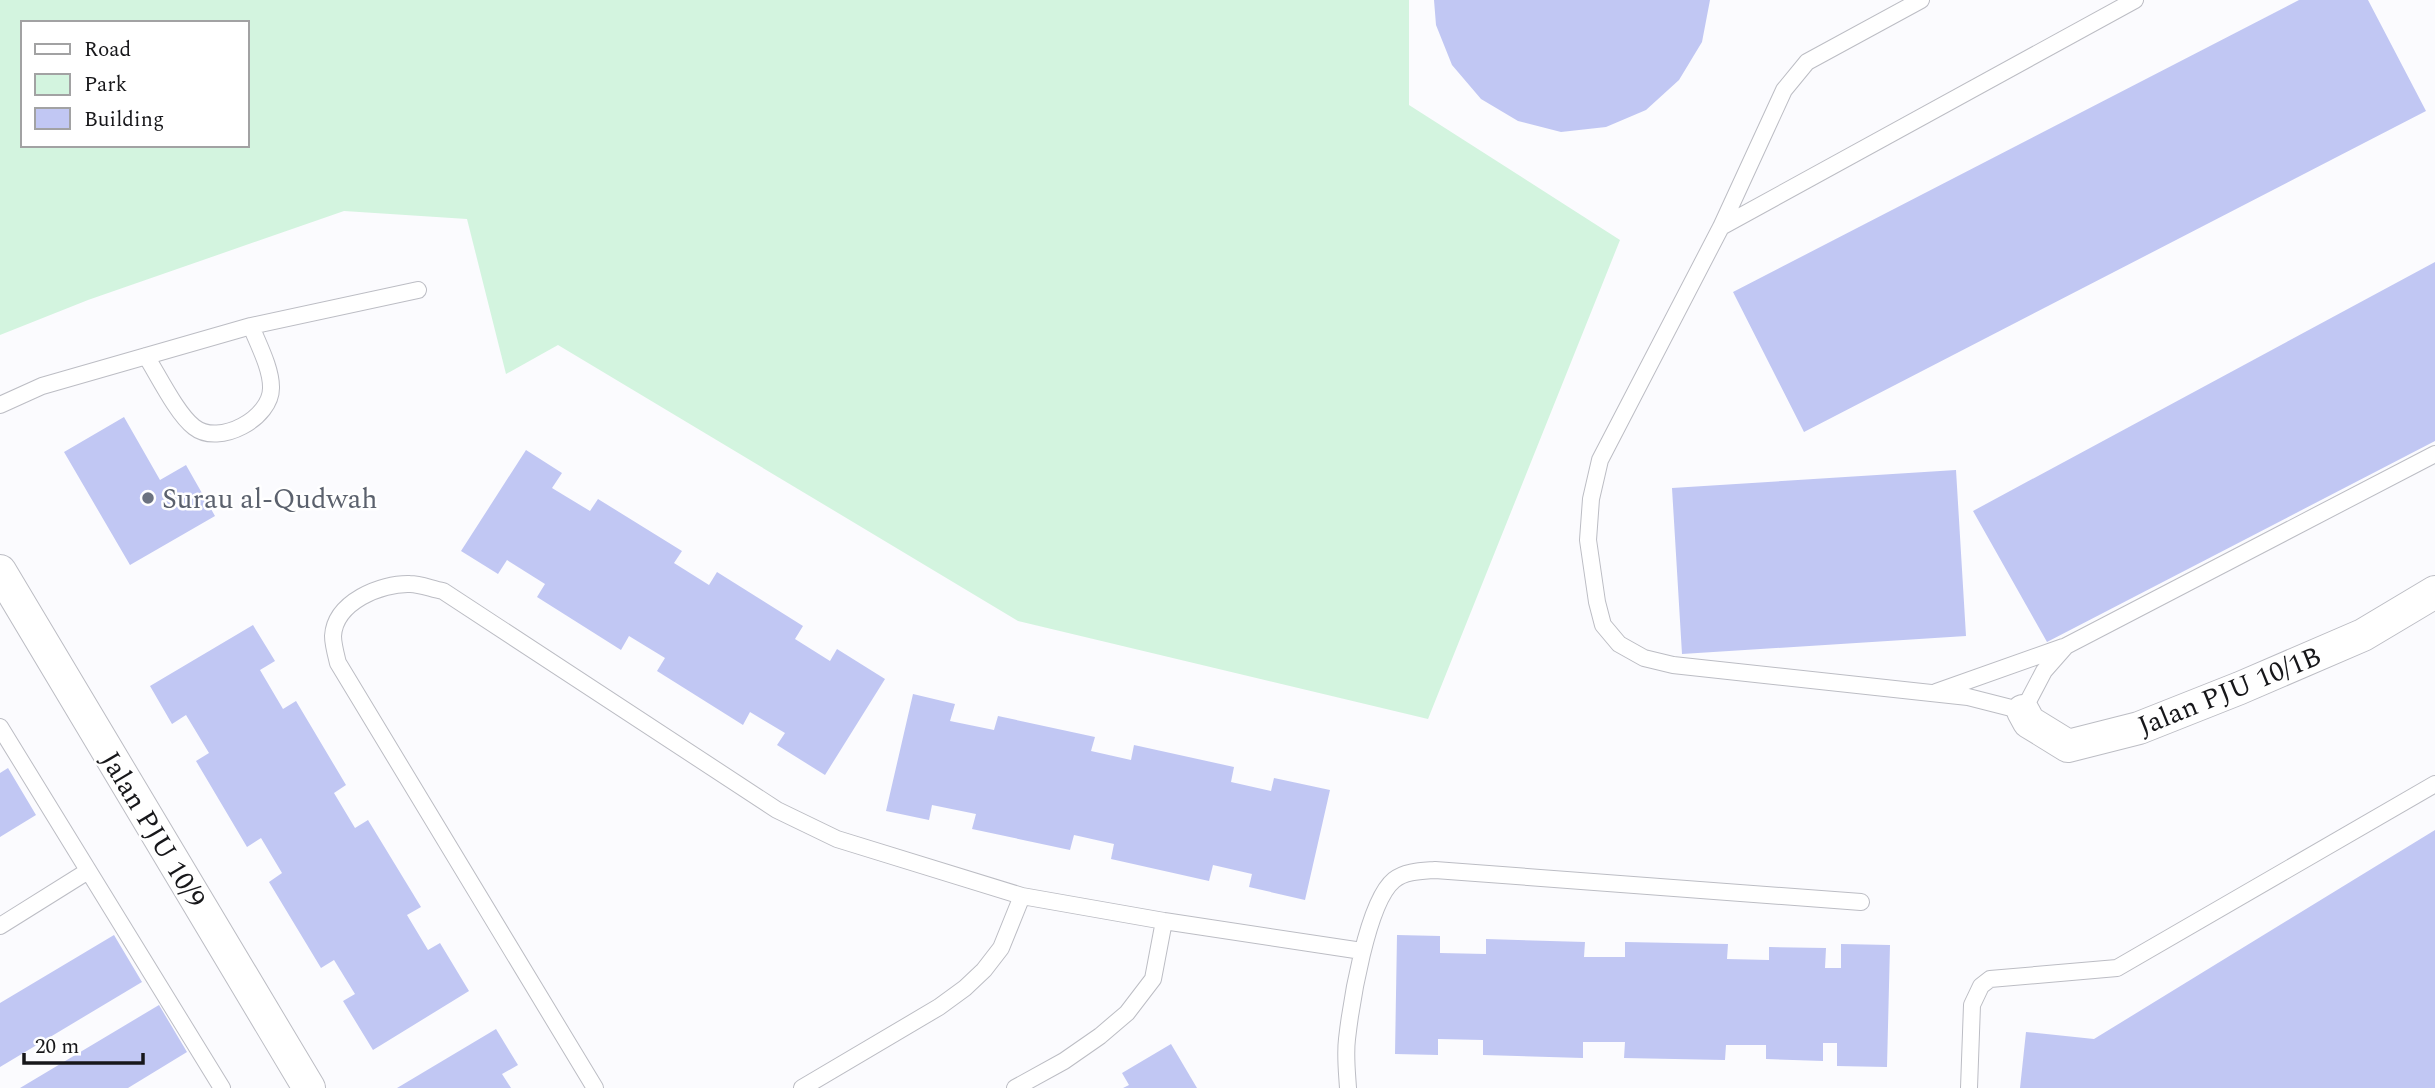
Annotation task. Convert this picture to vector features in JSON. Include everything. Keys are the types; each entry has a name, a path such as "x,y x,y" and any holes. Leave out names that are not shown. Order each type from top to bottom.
{"street":[{"name":"Jalan PJU 10/9","path":"0,571 309,1088"},
{"name":"Jalan PJU 10/1B","path":"2023,711 2029,722 2068,746 2139,729 2363,635 2435,592"}],"lane":[{"path":"1921,0 1807,62 1784,90 1721,227 1600,460 1591,499 1588,540 1597,602 1603,625 1619,644 1644,658 1673,665 1932,693 1989,701 2023,711 2044,671 2066,646"},
{"path":"1721,227 2136,0"},
{"path":"0,405 42,386 251,326 418,290"},
{"path":"146,356 185,418 195,428 207,434 220,434 254,417 264,409 270,399 272,387 269,374 251,326"},
{"path":"1932,693 2066,646 2435,454"},
{"path":"595,1088 338,663 333,634 344,609 364,595 383,587 410,584 443,591 777,810 837,839 1022,896 1362,951"},
{"path":"0,727 222,1088"},
{"path":"1969,1088 1972,1005 1981,986 1990,979 2117,968 2435,784"},
{"path":"1348,1088 1347,1041 1362,951 1383,892 1395,878 1435,870 1861,902"},
{"path":"0,926 89,871"},
{"path":"802,1088 939,1007 965,988 1002,948 1022,896"},
{"path":"1016,1088 1064,1061 1127,1013 1153,979 1164,921"}],"green space":[{"path":"0,0 1409,0 1409,105 1620,240 1428,719 1018,621 558,345 506,374 467,219 344,211 88,300 0,335"}],"building":[{"path":"1434,0 1710,0 1702,42 1679,80 1646,110 1606,127 1561,132 1518,121 1481,99 1452,65 1436,25"},
{"path":"2299,0 2368,0 2426,111 1804,432 1733,292"},
{"path":"2435,262 2435,441 2047,642 1973,511"},
{"name":"Surau al-Qudwah","path":"124,417 160,480 186,465 215,516 130,565 64,452"},
{"path":"526,450 562,473 552,488 590,511 598,499 682,551 674,563 709,585 717,572 803,626 795,639 830,661 837,649 885,679 825,775 777,745 785,733 750,712 743,725 657,671 665,658 629,636 621,650 537,597 545,584 507,560 498,574 461,551"},
{"path":"1956,470 1966,636 1682,654 1672,488"},
{"path":"253,625 275,661 260,670 283,709 296,701 346,785 334,793 355,828 368,820 421,907 407,915 428,950 440,943 469,991 373,1050 343,1001 355,994 334,960 321,968 269,882 282,873 261,838 247,847 196,761 209,753 186,715 172,724 150,686"},
{"path":"913,694 955,704 950,721 994,730 998,716 1095,737 1091,751 1131,760 1134,745 1234,767 1231,782 1271,791 1274,778 1330,790 1305,900 1249,887 1252,874 1213,865 1209,881 1111,859 1114,844 1074,835 1070,850 972,829 976,814 932,805 929,820 886,811"},
{"path":"8,768 36,815 0,837 0,773"},
{"path":"2435,830 2435,1088 2020,1088 2026,1032 2094,1039"},
{"path":"114,935 142,982 0,1067 0,1003"},
{"path":"1397,935 1440,936 1440,953 1486,954 1486,939 1585,942 1584,957 1625,957 1625,942 1728,944 1727,959 1769,960 1769,947 1826,948 1825,968 1841,968 1841,944 1890,945 1887,1067 1837,1066 1837,1043 1823,1043 1823,1061 1766,1059 1766,1045 1726,1045 1725,1060 1624,1058 1625,1042 1583,1042 1583,1058 1483,1055 1483,1040 1438,1039 1438,1055 1395,1054"},
{"path":"159,1005 187,1052 128,1088 20,1088"},
{"path":"496,1029 518,1065 502,1074 511,1088 397,1088"},
{"path":"1171,1044 1197,1088 1123,1088 1129,1085 1122,1073"}],"place":[{"name":"Surau al-Qudwah","path":"148,498"}]}
